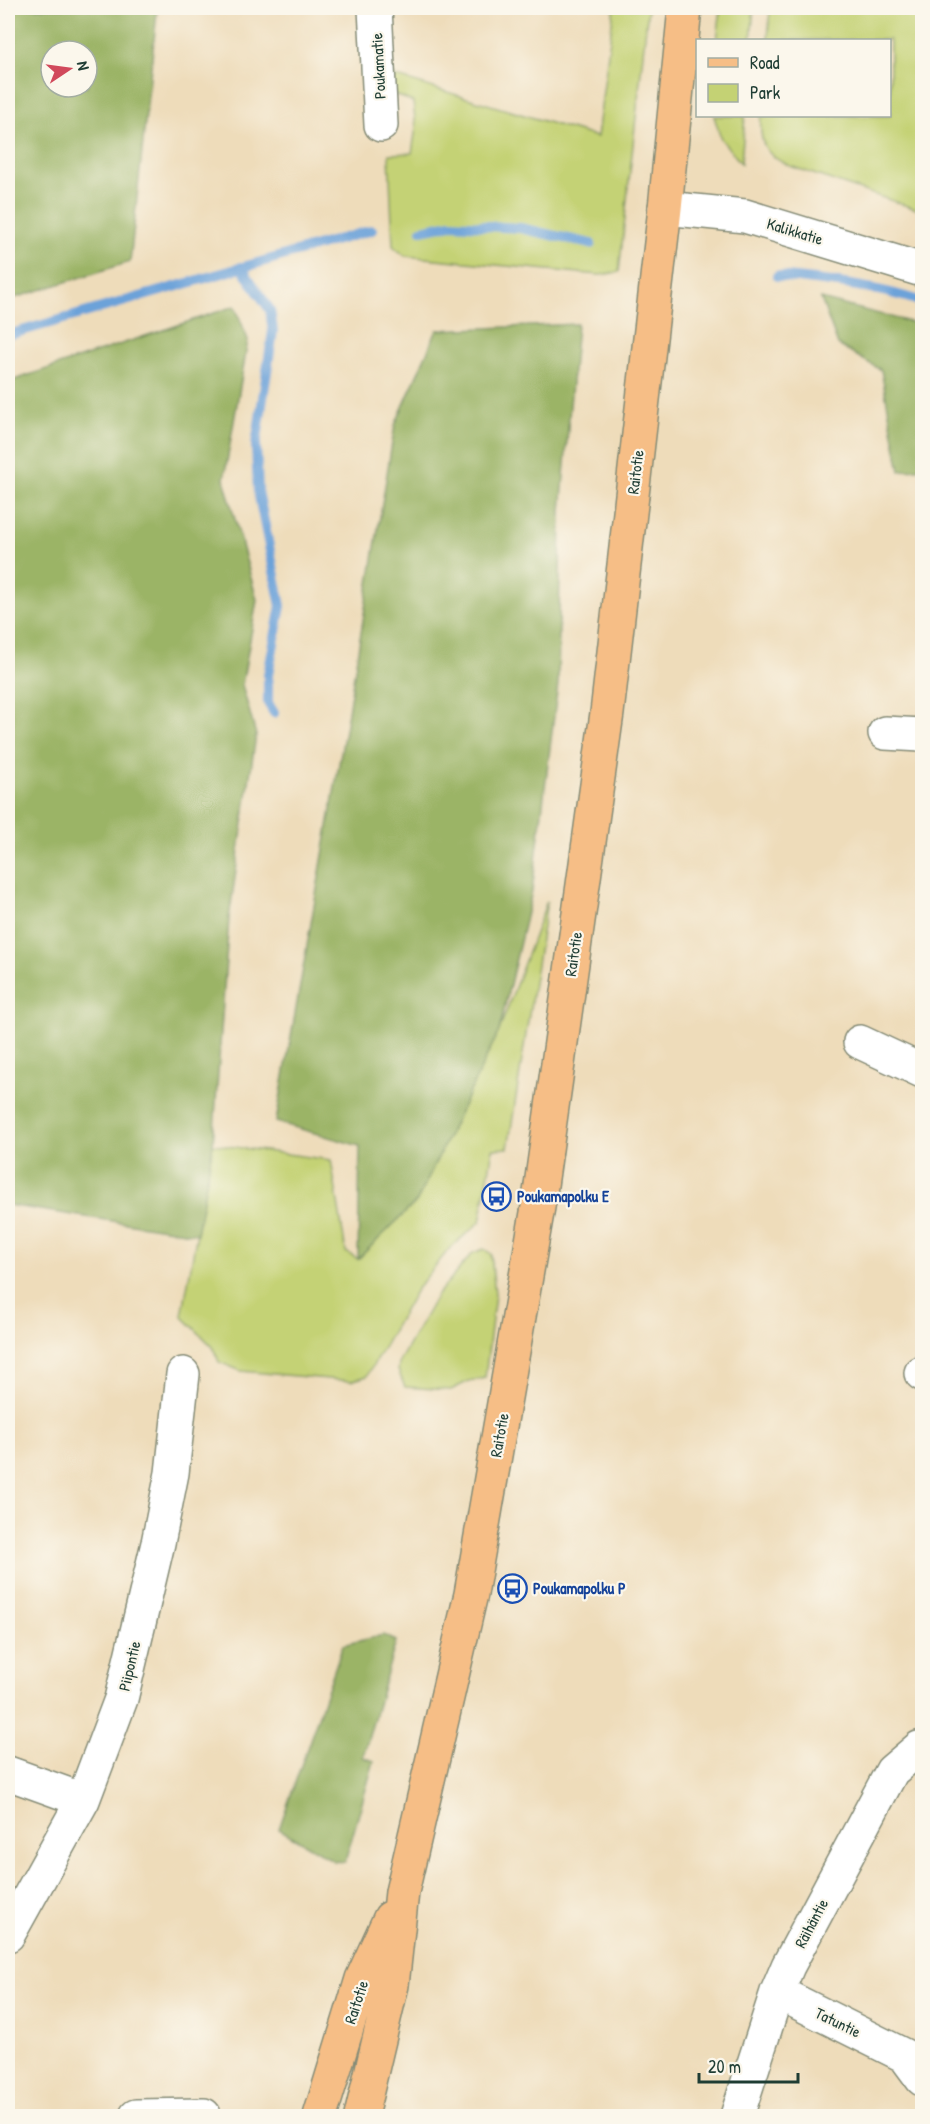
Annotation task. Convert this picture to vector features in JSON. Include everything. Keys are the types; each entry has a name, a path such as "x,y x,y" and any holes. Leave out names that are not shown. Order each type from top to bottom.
{"main road":[{"name":"Raitotie","path":"361,2116 392,1985 402,1892 471,1594 538,1207 607,713 665,208 685,8"},
{"name":"Raitotie","path":"320,2116 362,1979 402,1892"}],"street":[{"name":"Poukamatie","path":"375,8 381,125"},
{"name":"Kalikkatie","path":"665,208 745,216 922,270"},
{"path":"885,734 922,735"},
{"path":"861,1042 922,1071"},
{"name":"Piipontie","path":"8,1935 83,1800 121,1699 172,1473 183,1374"},
{"name":"Räihäntie","path":"737,2116 777,1992 788,1966 892,1771 921,1749"},
{"path":"8,1773 83,1800"},
{"name":"Tatuntie","path":"777,1992 905,2056 922,2079"},
{"path":"136,2116 204,2115"}],"green space":[{"path":"8,8 145,8 157,12 130,262 8,300"},
{"path":"614,8 648,8 619,272 600,275 405,256 393,246 389,154 412,153 416,127 413,102 386,91 384,73 597,137"},
{"path":"721,8 754,8 751,39 717,39"},
{"path":"770,8 922,8 922,211 790,166 774,157 762,141 761,117 891,117 891,39 768,39"},
{"path":"714,117 745,117 741,163 721,139"},
{"path":"821,299 922,325 922,468 900,471 881,370 838,345"},
{"path":"235,306 248,340 224,479 257,600 242,685 256,735 229,918 213,1144 197,1234 8,1205 8,382"},
{"path":"577,324 561,511 558,684 532,891 499,1031 417,1201 358,1259 360,1146 276,1122 345,730 395,425 437,330"},
{"path":"547,901 508,1148 493,1149 480,1222 450,1248 416,1290 367,1376 351,1381 241,1371 219,1362 213,1347 182,1316 213,1144 331,1160 346,1252 358,1259 417,1201 499,1031"},
{"path":"484,1249 491,1254 495,1294 485,1378 469,1381 451,1390 405,1387 398,1370 400,1360 437,1295 473,1253"},
{"path":"383,1635 396,1641 363,1757 374,1761 345,1862 334,1861 279,1829 343,1645"}],"waterway":[{"path":"422,230 451,224 520,228 591,244"},
{"path":"8,335 372,230"},
{"path":"241,267 270,310 273,331 256,445 258,491 281,606 268,675 268,703 274,713"},
{"path":"777,276 869,288 922,302"}],"place":[{"name":"Poukamapolku E","path":"496,1196"},
{"name":"Poukamapolku P","path":"512,1588"}]}
